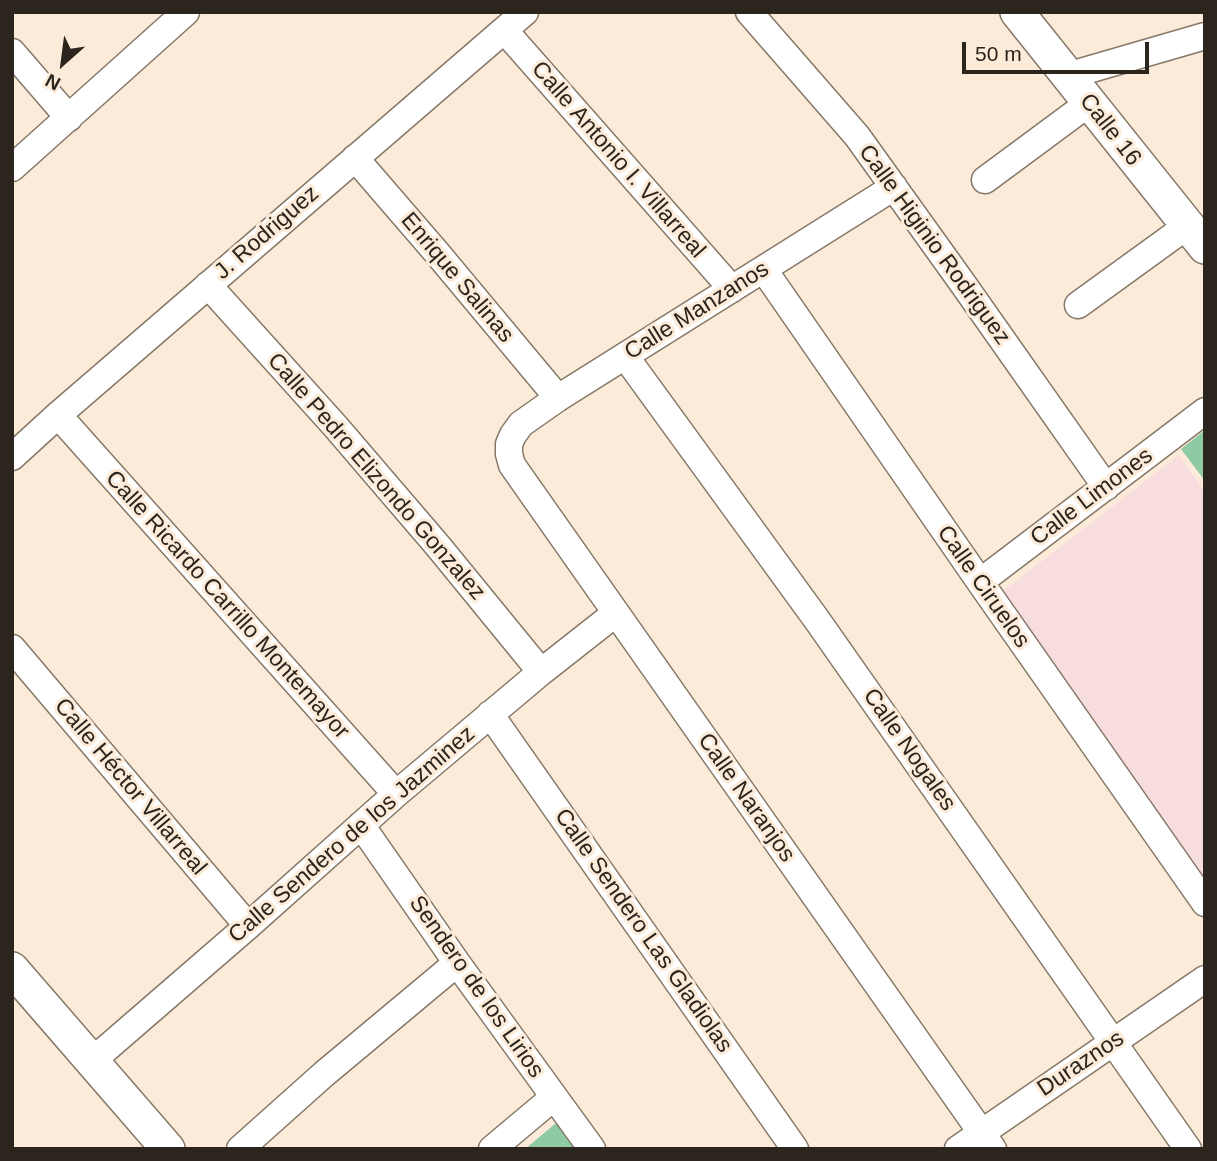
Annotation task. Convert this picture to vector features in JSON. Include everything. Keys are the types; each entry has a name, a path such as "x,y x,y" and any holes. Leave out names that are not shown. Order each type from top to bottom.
{"street":[{"path":"12,168 186,12"},
{"name":"J. Rodriguez","path":"12,457 524,12"},
{"name":"Calle Higinio Rodriguez","path":"749,12 857,136 1106,487"},
{"name":"Calle 16","path":"1017,12 1196,237"},
{"name":"Calle Antonio I. Villarreal","path":"505,31 732,289"},
{"path":"1067,76 1205,36"},
{"path":"12,52 69,118"},
{"path":"985,180 1089,103"},
{"name":"Enrique Salinas","path":"355,158 558,398"},
{"name":"Calle Manzanos","path":"509,444 521,424 558,398 894,187"},
{"path":"1078,305 1196,237"},
{"name":"Calle Ciruelos","path":"764,270 1205,904"},
{"name":"Calle Pedro Elizondo Gonzalez","path":"208,285 336,427 541,672"},
{"name":"Calle Nogales","path":"625,356 817,620 1188,1149"},
{"name":"Calle Limones","path":"980,582 1205,411"},
{"name":"Calle Ricardo Carrillo Montemayor","path":"58,415 396,794"},
{"name":"Calle Naranjos","path":"509,444 512,465 987,1141"},
{"name":"Calle Sendero de los Jazminez","path":"92,1061 396,794 616,613"},
{"name":"Calle Héctor Villarreal","path":"12,648 248,926"},
{"name":"Calle Sendero Las Gladiolas","path":"490,714 795,1149"},
{"name":"Sendero de los Lirios","path":"361,825 592,1149"},
{"path":"240,1149 324,1074 457,963"},
{"path":"12,969 168,1149"},
{"name":"Duraznos","path":"958,1149 987,1141 1113,1042 1205,979"},
{"path":"492,1149 554,1097"}],"shaded area":[{"path":"1179,455 1205,492 1205,890 999,594"}],"green space":[{"path":"1205,430 1205,481 1181,449"},
{"path":"556,1123 576,1149 525,1149"}]}
